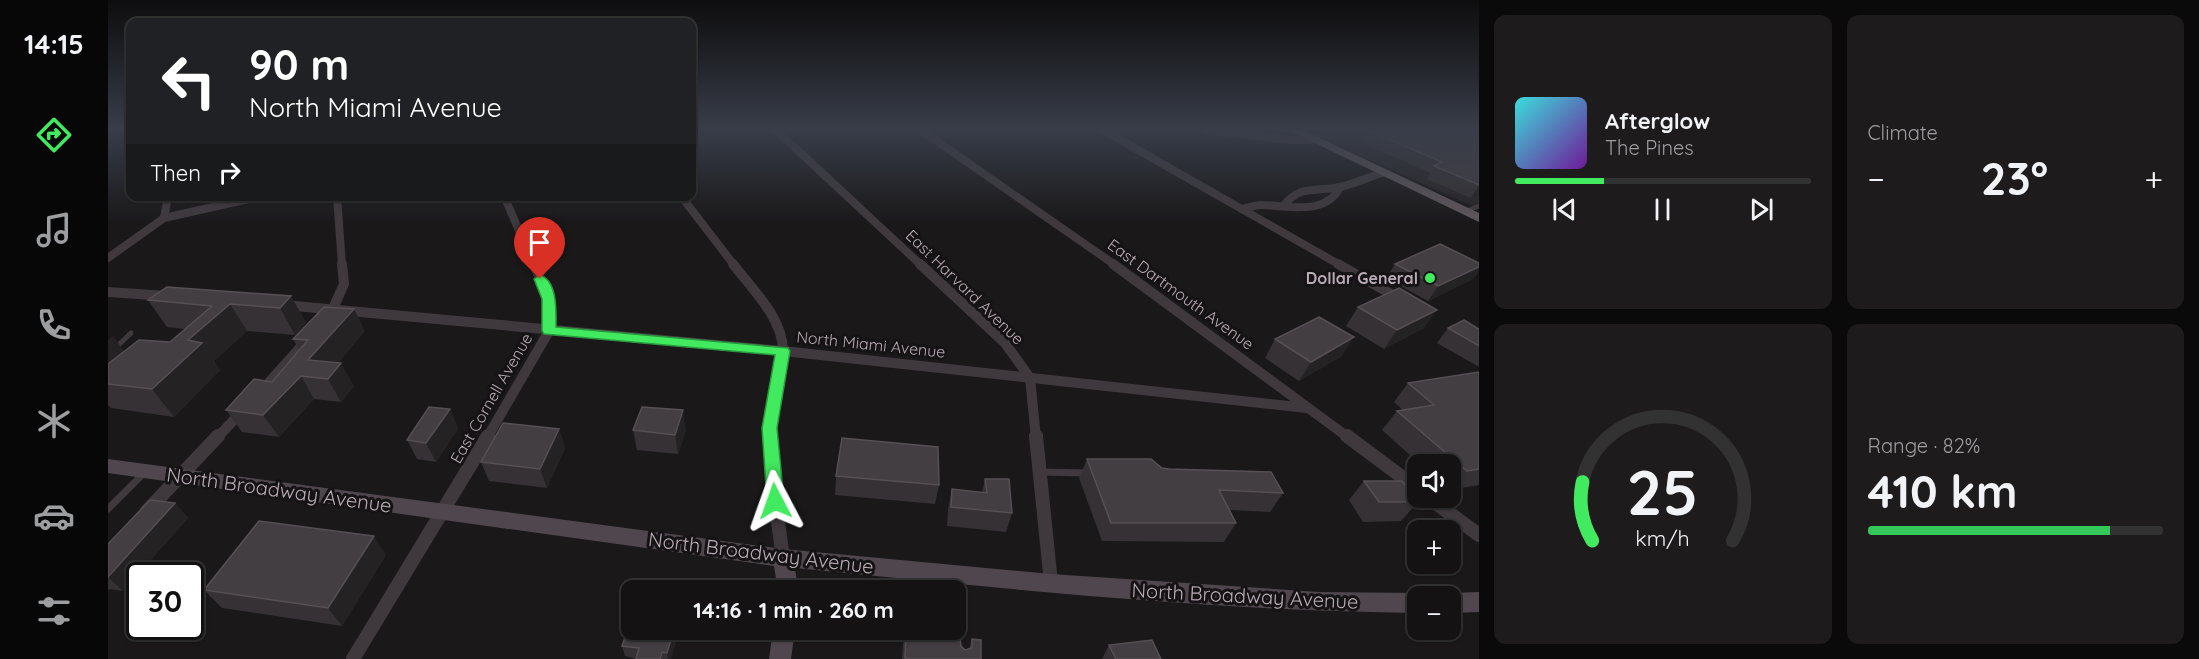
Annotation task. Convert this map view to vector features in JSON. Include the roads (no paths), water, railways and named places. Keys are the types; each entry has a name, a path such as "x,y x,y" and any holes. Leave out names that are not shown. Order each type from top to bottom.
{"main road":[{"path":"1356,161 1479,218"},
{"name":"North Broadway Avenue","path":"108,466 783,558 1051,583 1319,602 1407,603"},
{"path":"783,558 786,580"},
{"path":"1461,603 1479,602"},
{"path":"780,659 783,640"}],"street":[{"name":"East Harvard Avenue","path":"809,161 1005,343 1030,378"},
{"name":"East Dartmouth Avenue","path":"965,161 1131,276 1407,481"},
{"path":"1156,161 1404,302"},
{"path":"1283,206 1290,197 1310,188 1340,187 1382,173"},
{"path":"1242,209 1259,205 1308,209 1335,197 1340,187"},
{"path":"164,218 167,201"},
{"path":"108,258 164,218 240,201"},
{"path":"137,522 335,309 344,284 337,201"},
{"name":"East Cornell Avenue","path":"353,659 444,512 549,331 549,299 506,201"},
{"path":"685,201 777,324 783,338 783,351 770,428 775,501 783,558"},
{"path":"108,292 180,297"},
{"name":"North Miami Avenue","path":"275,305 783,351 1307,408"},
{"path":"1030,378 1051,583"},
{"path":"1443,508 1479,535"}],"lane":[{"path":"1465,211 1479,206"},
{"path":"108,355 131,333"},
{"path":"108,509 111,503 146,471"},
{"path":"1039,472 1097,473"},
{"path":"960,640 962,652"}],"place":[{"name":"Dollar General","path":"1430,278"}]}
